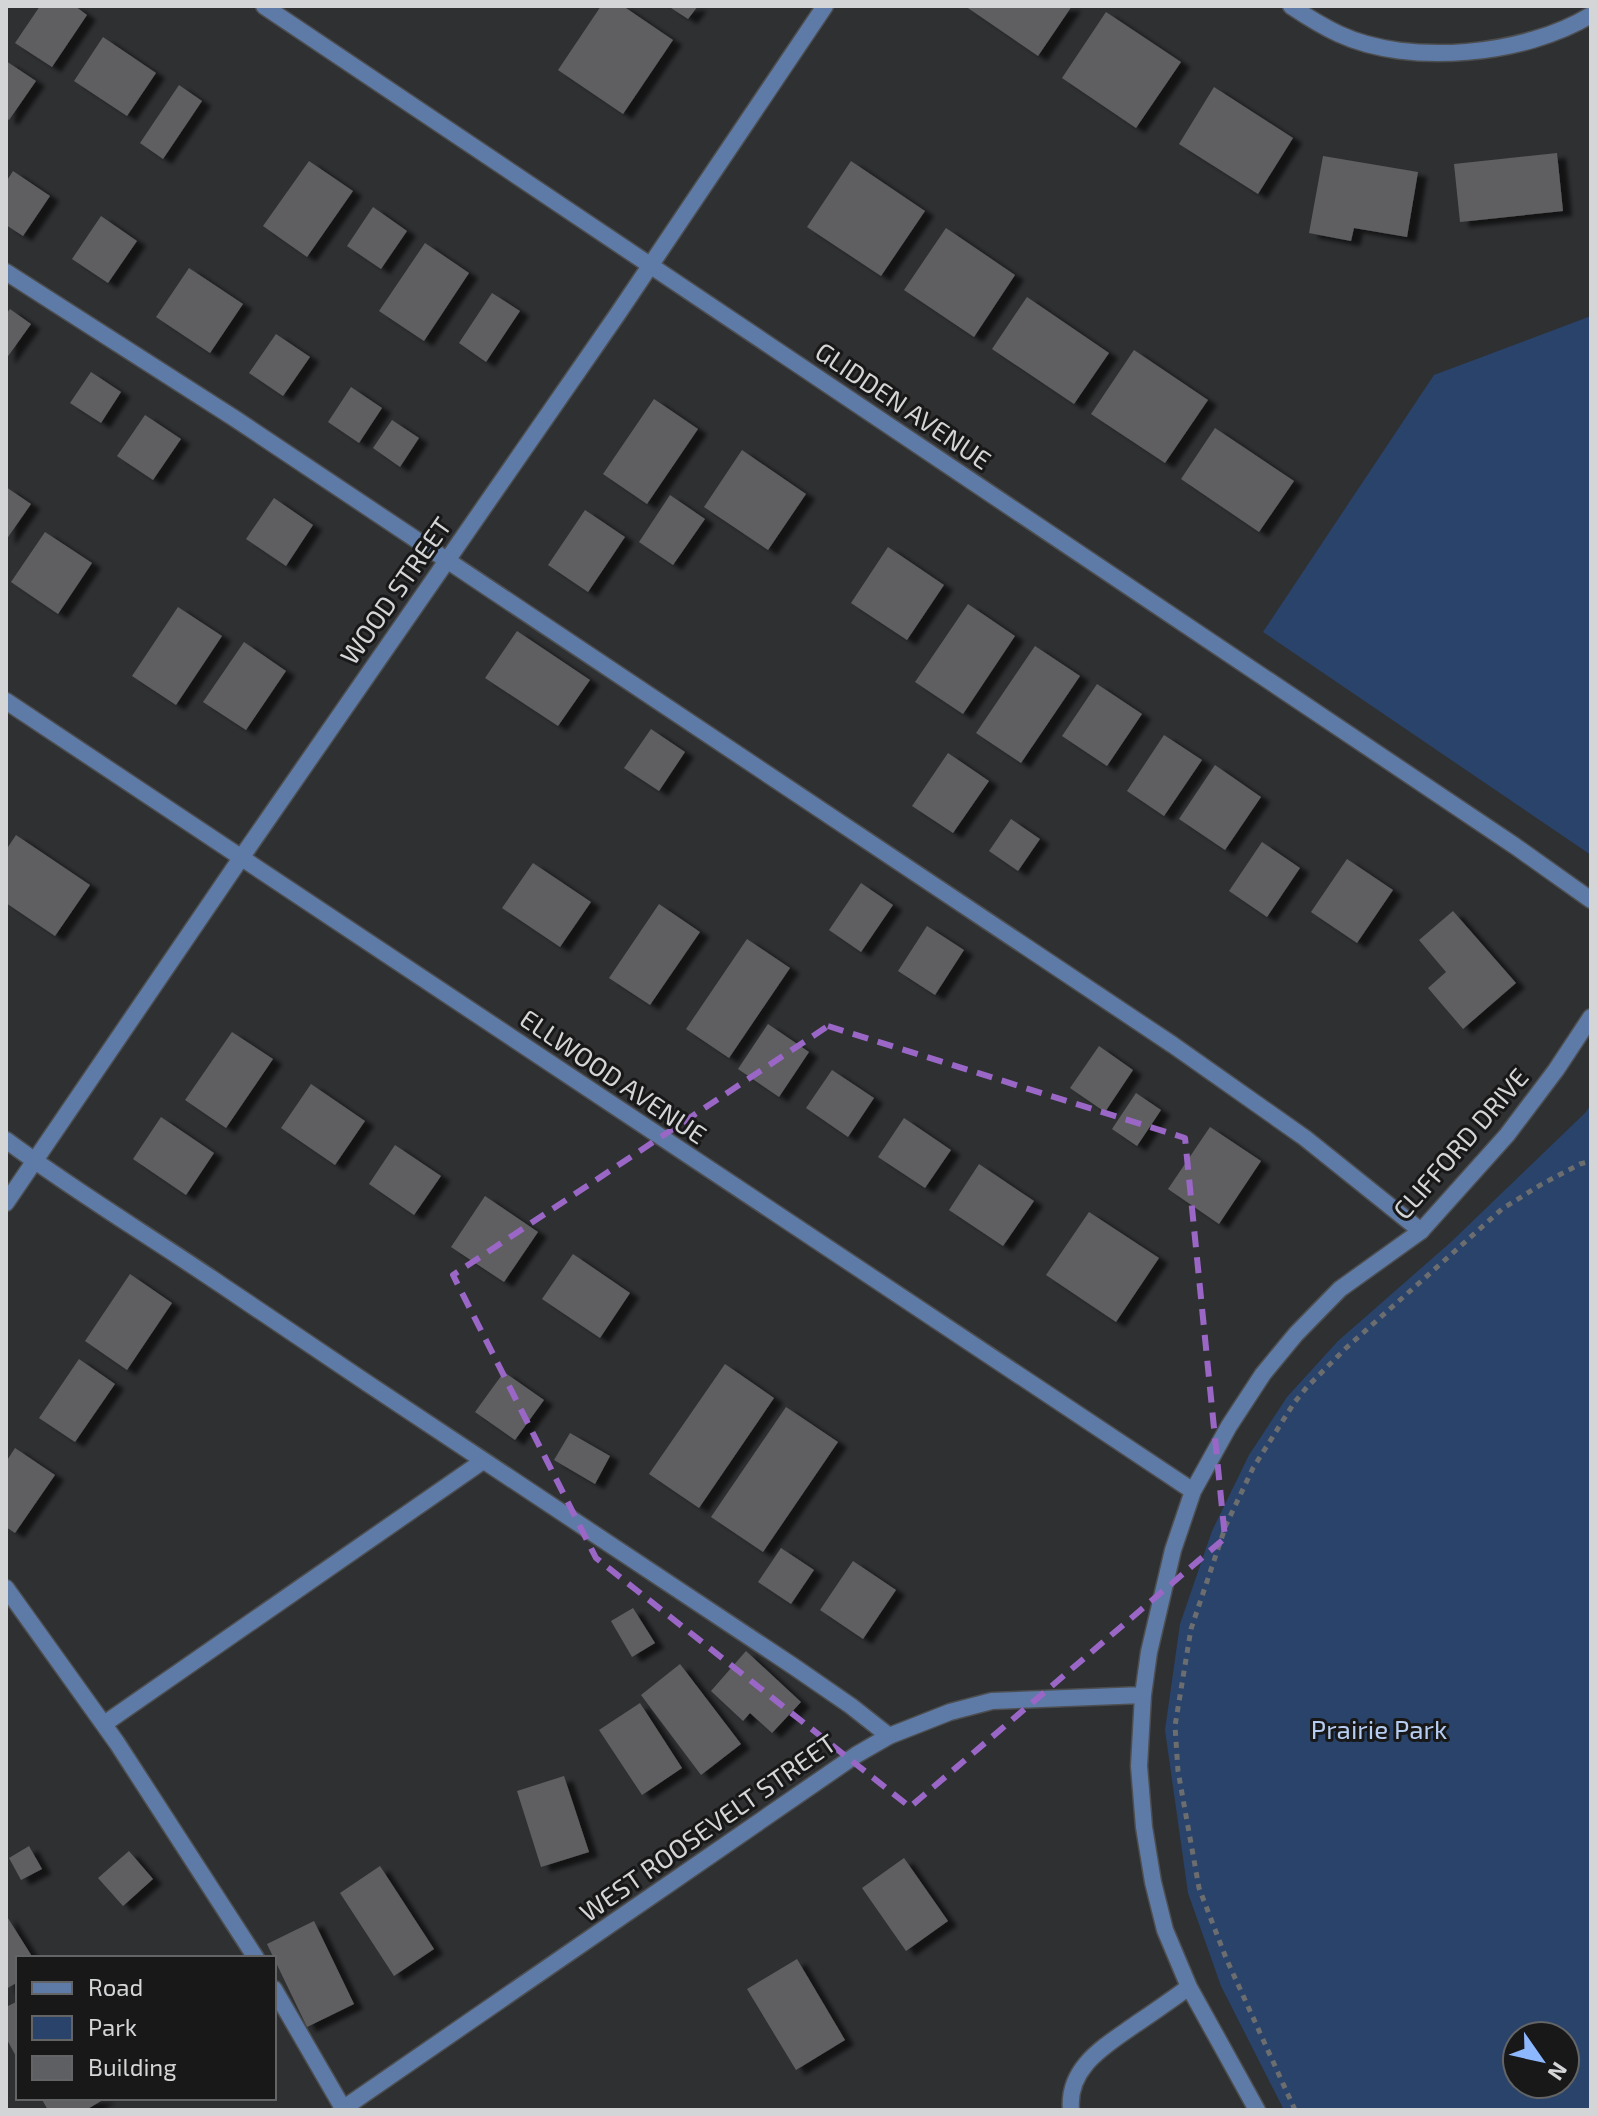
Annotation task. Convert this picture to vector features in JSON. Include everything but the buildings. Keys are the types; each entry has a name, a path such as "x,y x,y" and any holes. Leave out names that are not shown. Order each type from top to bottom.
{"street":[{"name":"GLIDDEN AVENUE","path":"264,6 1591,900"},
{"name":"WOOD STREET","path":"6,1203 651,265 825,6"},
{"path":"1291,6 1341,35 1376,46 1429,54 1483,51 1539,38 1591,15"},
{"path":"6,272 447,559 1173,1045 1305,1138 1421,1231"},
{"name":"ELLWOOD AVENUE","path":"6,701 1193,1491"},
{"name":"CLIFFORD DRIVE","path":"1257,2110 1189,1987 1165,1930 1144,1827 1139,1766 1143,1695 1149,1652 1172,1556 1193,1491 1229,1426 1263,1374 1340,1289 1421,1231 1507,1135 1591,1017"},
{"path":"6,1140 34,1162 793,1666 889,1736"},
{"path":"104,1724 483,1461"},
{"path":"6,1588 104,1724 255,1956"},
{"name":"WEST ROOSEVELT STREET","path":"343,2110 845,1763 889,1736 950,1712 992,1701 1143,1695"},
{"path":"1071,2110 1070,2094 1081,2070 1098,2051 1189,1987"},
{"path":"276,1993 343,2110"}],"path":[{"path":"1295,2110 1249,2011 1199,1888 1178,1771 1175,1726 1191,1629 1226,1525 1253,1468 1307,1387 1345,1349 1502,1209 1542,1184 1591,1161"}],"highlighted area":[{"path":"828,1026 1185,1138 1225,1538 910,1807 596,1558 453,1275"}],"green space":[{"path":"1591,316 1591,855 1263,632 1434,375"},
{"name":"Prairie Park","path":"1591,1104 1591,2110 1284,2110 1221,1986 1188,1893 1165,1730 1180,1624 1212,1531 1249,1455 1287,1397 1338,1341 1451,1242"}]}
